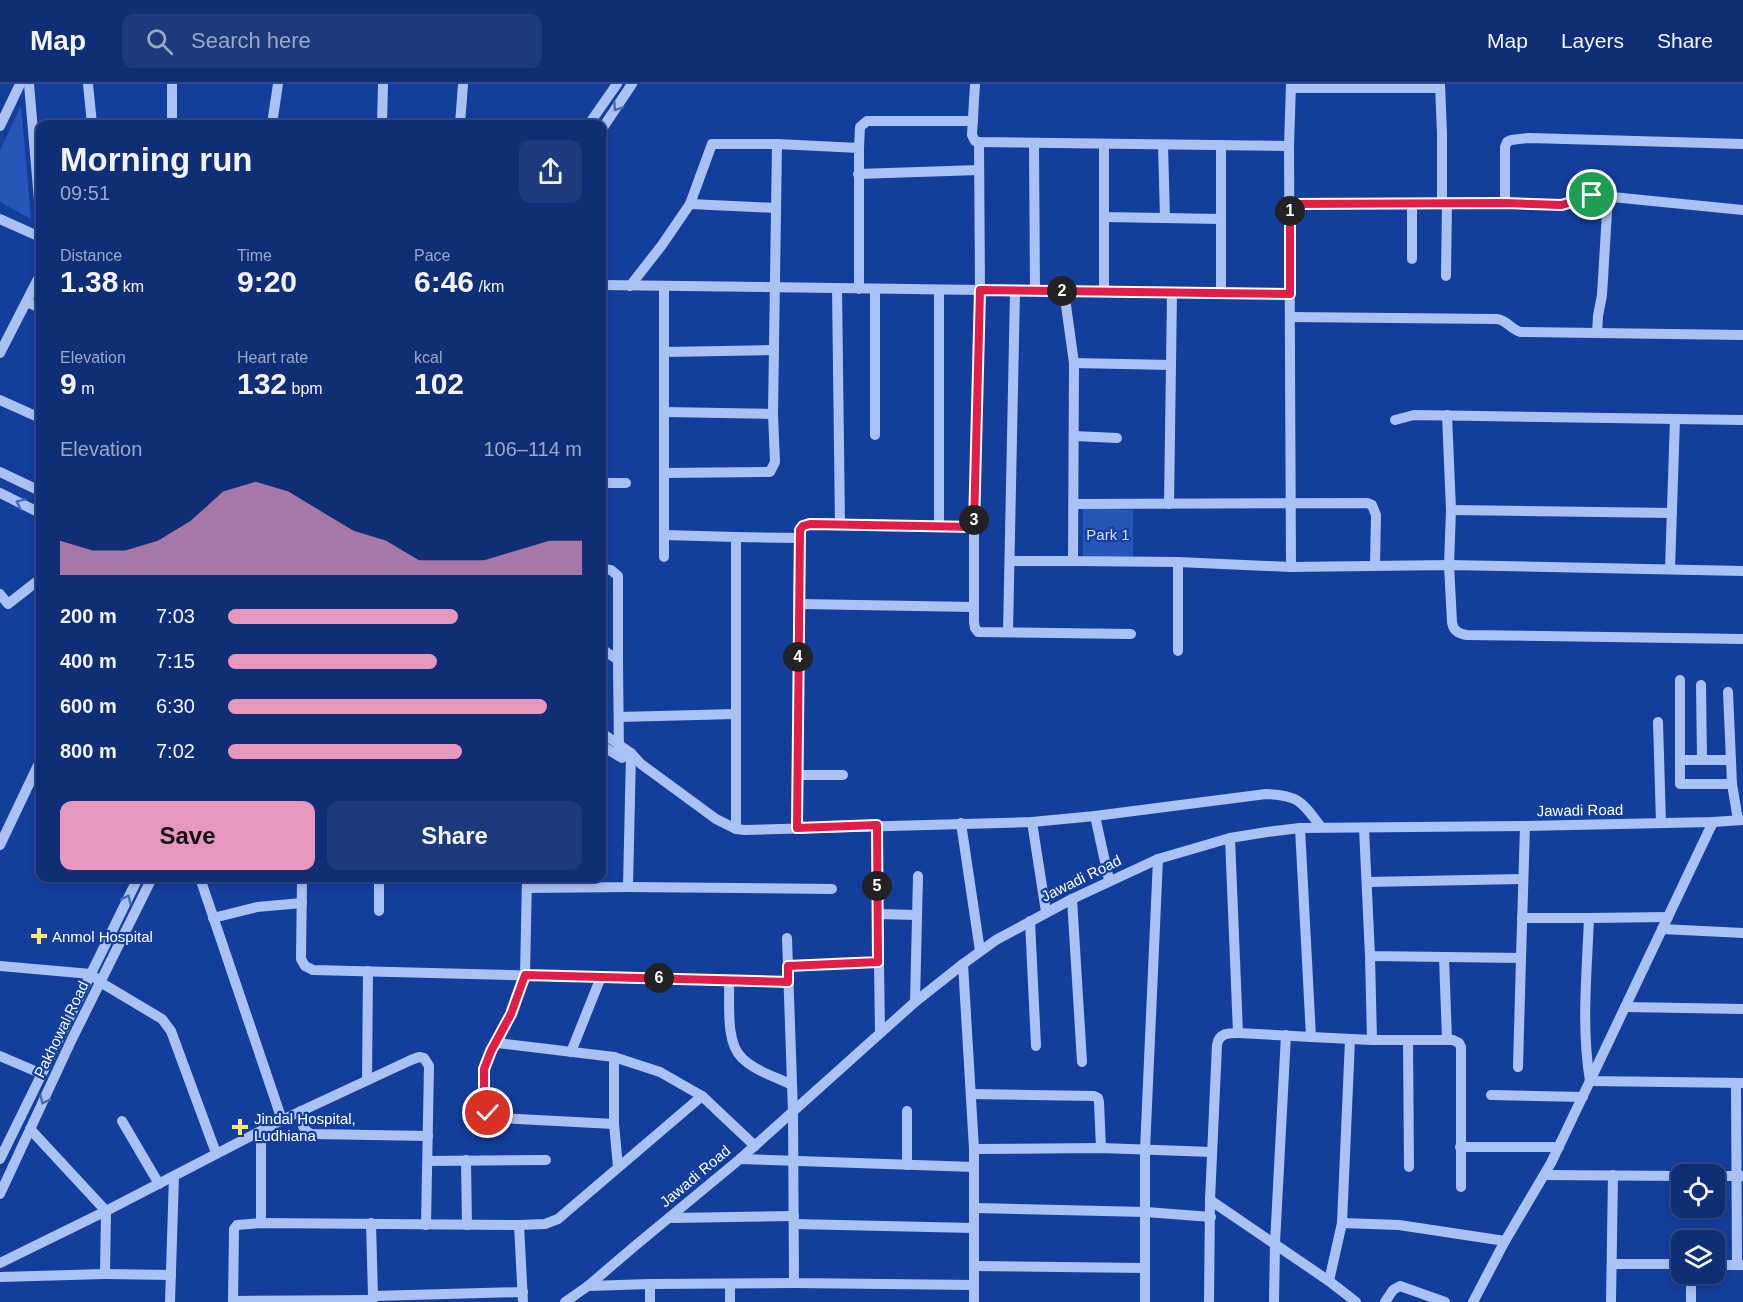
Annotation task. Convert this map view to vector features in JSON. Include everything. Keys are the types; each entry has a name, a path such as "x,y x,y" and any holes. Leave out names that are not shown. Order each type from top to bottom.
{"street":[{"path":"0,126 20,84"},
{"path":"29,84 36,165"},
{"path":"88,84 92,120"},
{"path":"172,84 172,120"},
{"path":"382,120 383,84"},
{"path":"460,120 463,84"},
{"path":"592,120 617,84"},
{"path":"606,123 632,84"},
{"path":"975,84 972,135 975,141 980,142 1289,146"},
{"path":"272,120 276,86"},
{"path":"1291,567 1289,146 1291,86 1440,86 1446,276"},
{"path":"859,289 860,127 867,121 973,121"},
{"path":"1505,203 1505,147 1511,140 1529,138 1743,144"},
{"path":"980,142 980,290 974,625 978,632 1131,634"},
{"path":"1034,143 1035,291"},
{"path":"630,286 690,204 712,144 859,148"},
{"path":"664,473 770,472 775,462 773,350 777,144"},
{"path":"1104,144 1104,292"},
{"path":"1163,145 1165,218"},
{"path":"1221,145 1221,293"},
{"path":"858,174 980,170"},
{"path":"1290,204 1561,205 1588,195 1743,210"},
{"path":"1597,333 1602,295 1608,196"},
{"path":"690,204 776,208"},
{"path":"1412,204 1412,259"},
{"path":"1104,217 1221,219"},
{"path":"0,219 36,235"},
{"path":"606,285 1290,294"},
{"path":"664,286 664,557"},
{"path":"0,353 36,287"},
{"path":"837,288 840,525"},
{"path":"874,435 875,289"},
{"path":"939,290 939,526"},
{"path":"1008,632 1015,291"},
{"path":"1064,291 1074,363 1073,561"},
{"path":"1169,504 1172,293"},
{"path":"27,302 36,306"},
{"path":"1290,317 1497,319 1504,321 1513,330 1521,332 1743,335"},
{"path":"664,352 773,350"},
{"path":"1074,363 1171,365"},
{"path":"0,400 36,416"},
{"path":"664,412 773,414"},
{"path":"1395,420 1414,415 1743,420"},
{"path":"1447,415 1452,626 1461,634 1743,639"},
{"path":"1670,569 1675,418"},
{"path":"1074,436 1117,438"},
{"path":"0,472 36,489"},
{"path":"606,483 626,483"},
{"path":"0,493 36,511"},
{"path":"1074,504 1360,503 1372,505 1376,514 1375,565"},
{"path":"1451,510 1672,513"},
{"path":"797,828 799,538 801,527 840,525 974,527"},
{"path":"664,535 799,538"},
{"path":"736,537 736,829"},
{"path":"1010,561 1178,562 1291,567 1449,565 1743,571"},
{"path":"1178,562 1178,651"},
{"path":"606,569 611,570 618,576 619,750"},
{"path":"0,594 4,608 36,582"},
{"path":"799,604 974,607"},
{"path":"606,652 618,660"},
{"path":"1680,680 1680,784 1732,784"},
{"path":"1701,685 1702,760"},
{"path":"1728,692 1732,784 1740,820"},
{"path":"619,717 736,714"},
{"path":"1658,722 1660,823"},
{"path":"606,737 619,750 716,819 736,829 1032,822 1266,794 1280,794 1299,800 1321,827"},
{"path":"606,747 619,750"},
{"path":"628,887 634,760"},
{"path":"1680,760 1731,760"},
{"path":"0,844 36,769"},
{"path":"798,775 843,775"},
{"path":"1095,816 1109,880"},
{"name":"Jawadi Road","path":"565,1302 588,1286 740,1159 915,1002 980,951 1046,912 1109,880 1158,859 1230,838 1300,828 1525,826 1740,820"},
{"path":"1032,822 1046,912"},
{"path":"1473,1302 1559,1148 1713,822"},
{"path":"961,823 980,951"},
{"path":"877,825 880,1033"},
{"path":"1518,1067 1525,826"},
{"path":"1300,828 1311,1037"},
{"path":"1364,828 1372,1040"},
{"path":"1230,838 1238,1032"},
{"path":"1145,1302 1145,1150 1158,859"},
{"path":"915,1002 918,876"},
{"path":"1367,882 1523,879"},
{"name":"Pakhowal Road","path":"0,1159 136,882"},
{"name":"Pakhowal Road","path":"0,1194 150,882"},
{"path":"201,882 282,1120"},
{"path":"302,882 301,959 305,966 313,970 788,982"},
{"path":"379,882 379,911"},
{"path":"614,1124 498,1118 489,1115 484,1107 484,1069 511,1014 525,975 527,883 628,887 832,889"},
{"path":"1072,899 1082,1062"},
{"path":"213,918 257,907 302,903"},
{"path":"877,914 916,915"},
{"path":"1522,918 1668,917"},
{"path":"1589,918 1585,1036 1590,1081"},
{"path":"1030,921 1036,1046"},
{"path":"1662,929 1743,933"},
{"path":"788,938 793,1112 794,1283"},
{"path":"1370,956 1521,958"},
{"path":"1444,957 1447,1039"},
{"path":"788,966 878,962"},
{"path":"963,964 974,1149 974,1302"},
{"path":"0,966 91,974 100,982 162,1019 171,1031 216,1153"},
{"path":"367,1080 368,971"},
{"path":"571,1052 601,977"},
{"path":"729,980 730,1025 735,1048 742,1058 753,1066 792,1085"},
{"path":"1625,1007 1743,1009"},
{"path":"1209,1302 1210,1200 1218,1038 1226,1034 1238,1032 1350,1040 1447,1039 1456,1041 1461,1047 1461,1187"},
{"path":"1274,1302 1286,1035"},
{"path":"1329,1281 1342,1222 1350,1040"},
{"path":"1408,1040 1409,1167"},
{"path":"497,1042 614,1057 660,1072 702,1096 755,1146"},
{"path":"0,1056 42,1074"},
{"path":"614,1057 614,1124 618,1167"},
{"path":"0,1263 282,1120 416,1058 424,1058 429,1066 426,1225"},
{"path":"1590,1081 1739,1083 1740,1265 1725,1264"},
{"path":"971,1094 1094,1096 1100,1102 1101,1148"},
{"path":"1491,1095 1583,1097"},
{"path":"519,1225 523,1297 233,1301 234,1229 237,1225 261,1223 546,1224 558,1219 702,1096"},
{"path":"907,1110 907,1165"},
{"path":"301,1111 303,1128 311,1134 428,1136"},
{"path":"122,1121 159,1184"},
{"path":"30,1129 106,1211 105,1274"},
{"path":"261,1132 261,1223"},
{"path":"1460,1147 1559,1148"},
{"path":"974,1149 1101,1148 1212,1152"},
{"path":"740,1159 974,1167"},
{"path":"466,1160 467,1225"},
{"path":"428,1161 546,1160"},
{"path":"1545,1175 1671,1176"},
{"path":"1611,1302 1613,1175"},
{"path":"170,1302 174,1176"},
{"path":"1210,1200 1275,1243 1356,1302"},
{"path":"974,1208 1146,1212 1211,1217"},
{"path":"669,1218 794,1220 974,1228"},
{"path":"1342,1222 1409,1227 1506,1241"},
{"path":"371,1223 373,1299"},
{"path":"1612,1264 1671,1264"},
{"path":"974,1266 1145,1268"},
{"path":"0,1277 171,1275"},
{"path":"588,1286 794,1283 974,1286"},
{"path":"650,1284 650,1302"},
{"path":"730,1284 730,1302"},
{"path":"1691,1284 1691,1302"},
{"path":"1385,1302 1393,1290 1400,1286 1445,1302"}],"green space":[{"path":"21,106 31,219 0,202 0,150"},
{"name":"Park 1","path":"1083,508 1133,510 1133,559 1083,558"}],"place":[{"name":"Anmol Hospital","path":"39,936"},
{"name":"Jindal Hospital, Ludhiana","path":"240,1127"}],"route":[{"path":"488,1113 484,1107 484,1069 511,1014 525,975 788,982 788,966 878,962 877,825 797,828 800,530 801,527 810,524 974,527 980,290 1290,294 1290,204 1561,205 1592,195"}]}
